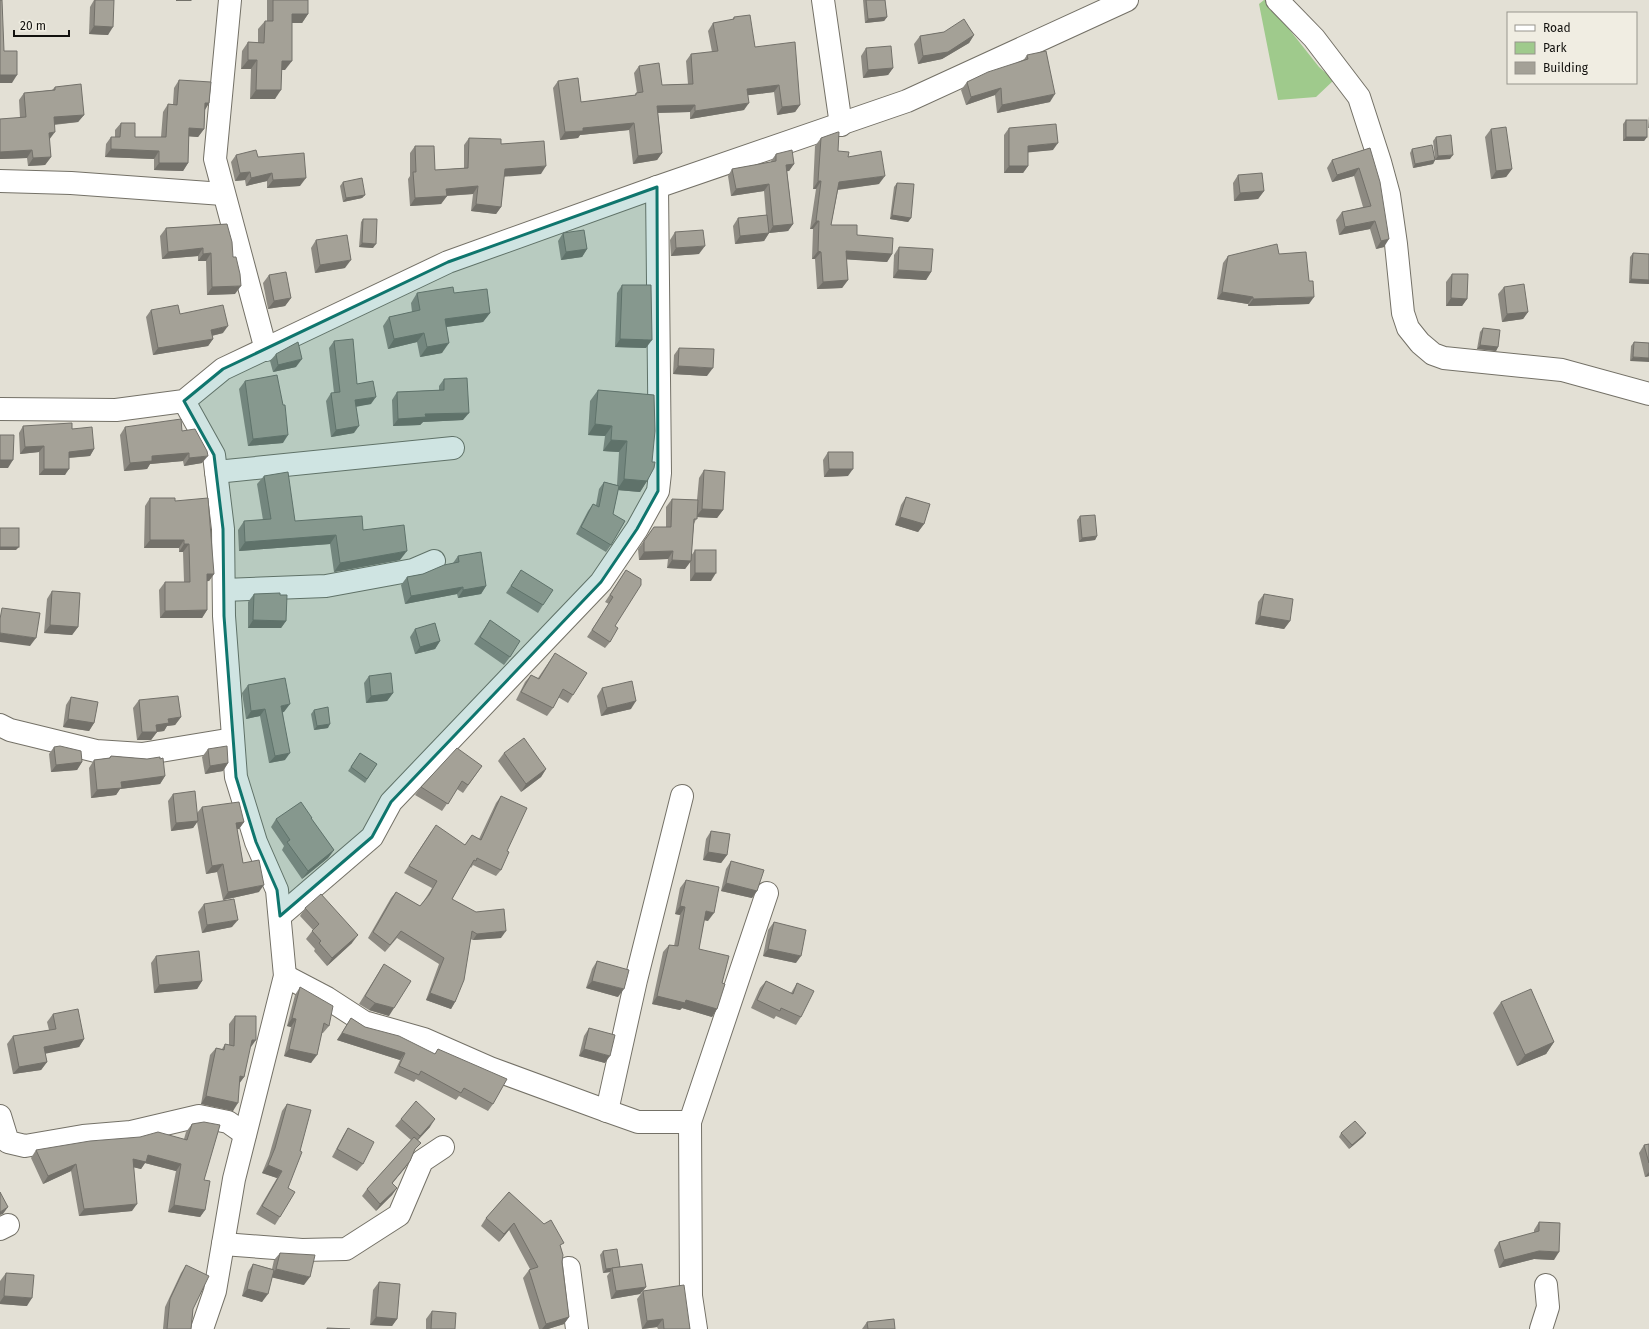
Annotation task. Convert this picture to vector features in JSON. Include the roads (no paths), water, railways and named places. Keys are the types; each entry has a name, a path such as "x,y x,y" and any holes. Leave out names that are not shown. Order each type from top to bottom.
{"street":[{"path":"230,0 215,159 223,194 266,350"},
{"path":"823,0 841,125"},
{"path":"0,409 116,410 184,401 223,369 266,350 448,262 656,187 907,102 1128,0"},
{"path":"1277,0 1314,38 1359,97 1380,162 1388,195 1396,244 1403,313 1408,328 1420,343 1433,354 1444,358 1562,370 1649,394"},
{"path":"0,181 71,183 223,194"},
{"path":"280,916 372,837 391,802 601,582 638,529 658,490 660,473 656,187"},
{"path":"184,401 214,455 223,529 224,616 236,778 256,842 277,890 284,976 234,1179 215,1291 202,1329"},
{"path":"216,472 453,448"},
{"path":"224,590 326,586 413,570 434,561"},
{"path":"0,725 10,730 96,751 142,754 233,738"},
{"path":"607,1112 636,980 682,796"},
{"path":"696,1329 691,1296 690,1122 767,893"},
{"path":"284,976 327,998 364,1022 424,1039 490,1068 607,1112 638,1122 690,1122"},
{"path":"0,1116 8,1142 25,1146 83,1136 131,1132 198,1116 228,1122 245,1134"},
{"path":"223,1244 302,1250 346,1248 399,1215 422,1161 443,1147"},
{"path":"569,1268 577,1329"},
{"path":"1541,1329 1548,1307 1546,1285"}]}
